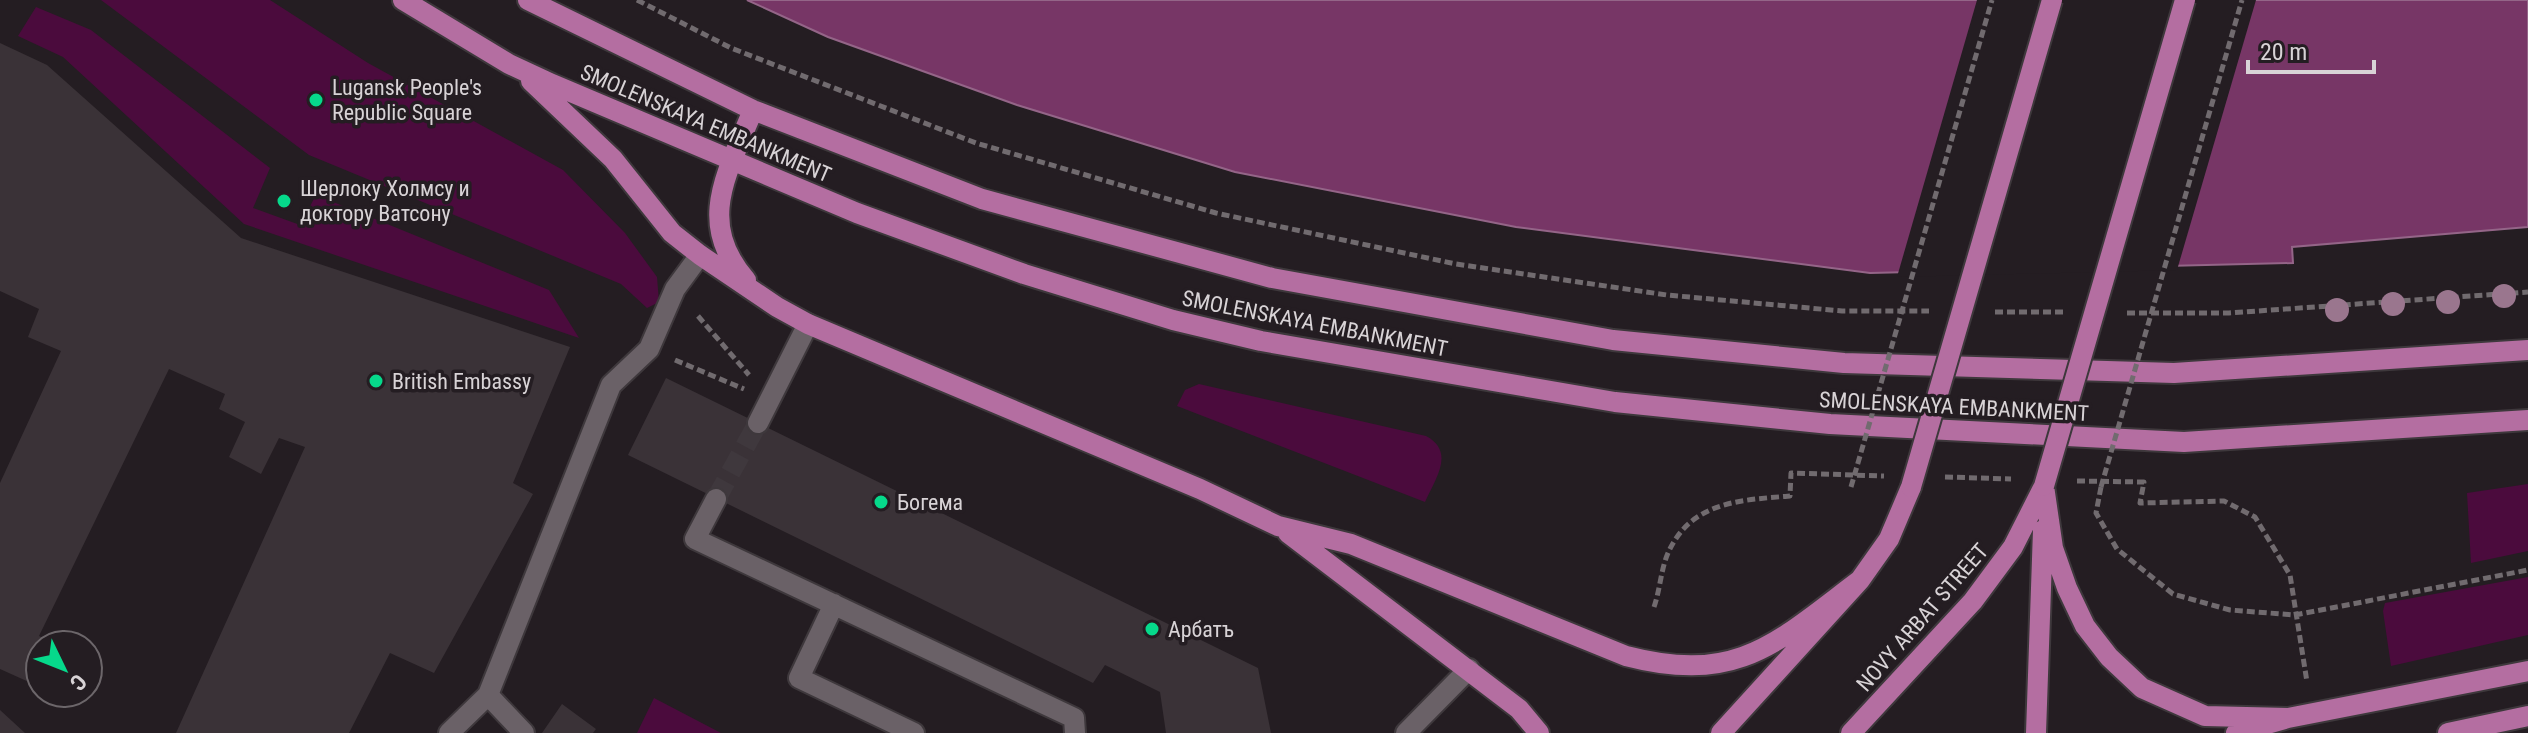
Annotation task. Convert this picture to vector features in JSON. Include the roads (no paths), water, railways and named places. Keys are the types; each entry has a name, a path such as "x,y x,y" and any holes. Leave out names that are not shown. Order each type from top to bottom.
{"main road":[{"name":"SMOLENSKAYA EMBANKMENT","path":"403,0 509,64 857,213 1024,274 1173,320 1261,341 1615,402 1830,424 2184,442 2528,420"},
{"name":"SMOLENSKAYA EMBANKMENT","path":"528,0 753,110 982,199 1272,278 1613,340 1844,363 2174,373 2528,350"},
{"path":"1721,733 1860,580 1889,539 2052,0"},
{"path":"2036,733 2044,486 2185,0"},
{"path":"509,64 547,94 613,159 672,233 759,295 808,324 1185,483 1278,526 1351,544 1626,656 1661,665 1699,667 1744,658 1784,638 1860,580"},
{"path":"753,110 734,159 718,216 721,241 733,266 759,295"},
{"path":"2044,486 2053,548 2067,588 2085,626 2109,657 2142,688 2205,716 2288,718"},
{"name":"NOVY ARBAT STREET","path":"1851,733 1973,601 2013,547 2044,486"},
{"path":"1278,526 1469,669 1519,709 1539,733"},
{"path":"2236,733 2288,718 2528,671"},
{"path":"2448,733 2528,716"}],"street":[{"path":"449,733 488,695 611,385 649,349 675,289 700,255"},
{"path":"758,423 808,324"},
{"path":"716,499 695,539 1074,718 1075,733"},
{"path":"834,604 799,678 914,733"},
{"path":"1406,733 1469,669"},
{"path":"488,695 524,733"}],"tunnel":[{"path":"716,499 758,423"}],"place":[{"name":"Lugansk People's Republic Square","path":"316,100"},
{"name":"Шерлоку Холмсу и доктору Ватсону","path":"284,201"},
{"name":"British Embassy","path":"376,381"},
{"name":"Богема","path":"881,502"},
{"name":"Арбатъ","path":"1152,629"}]}
